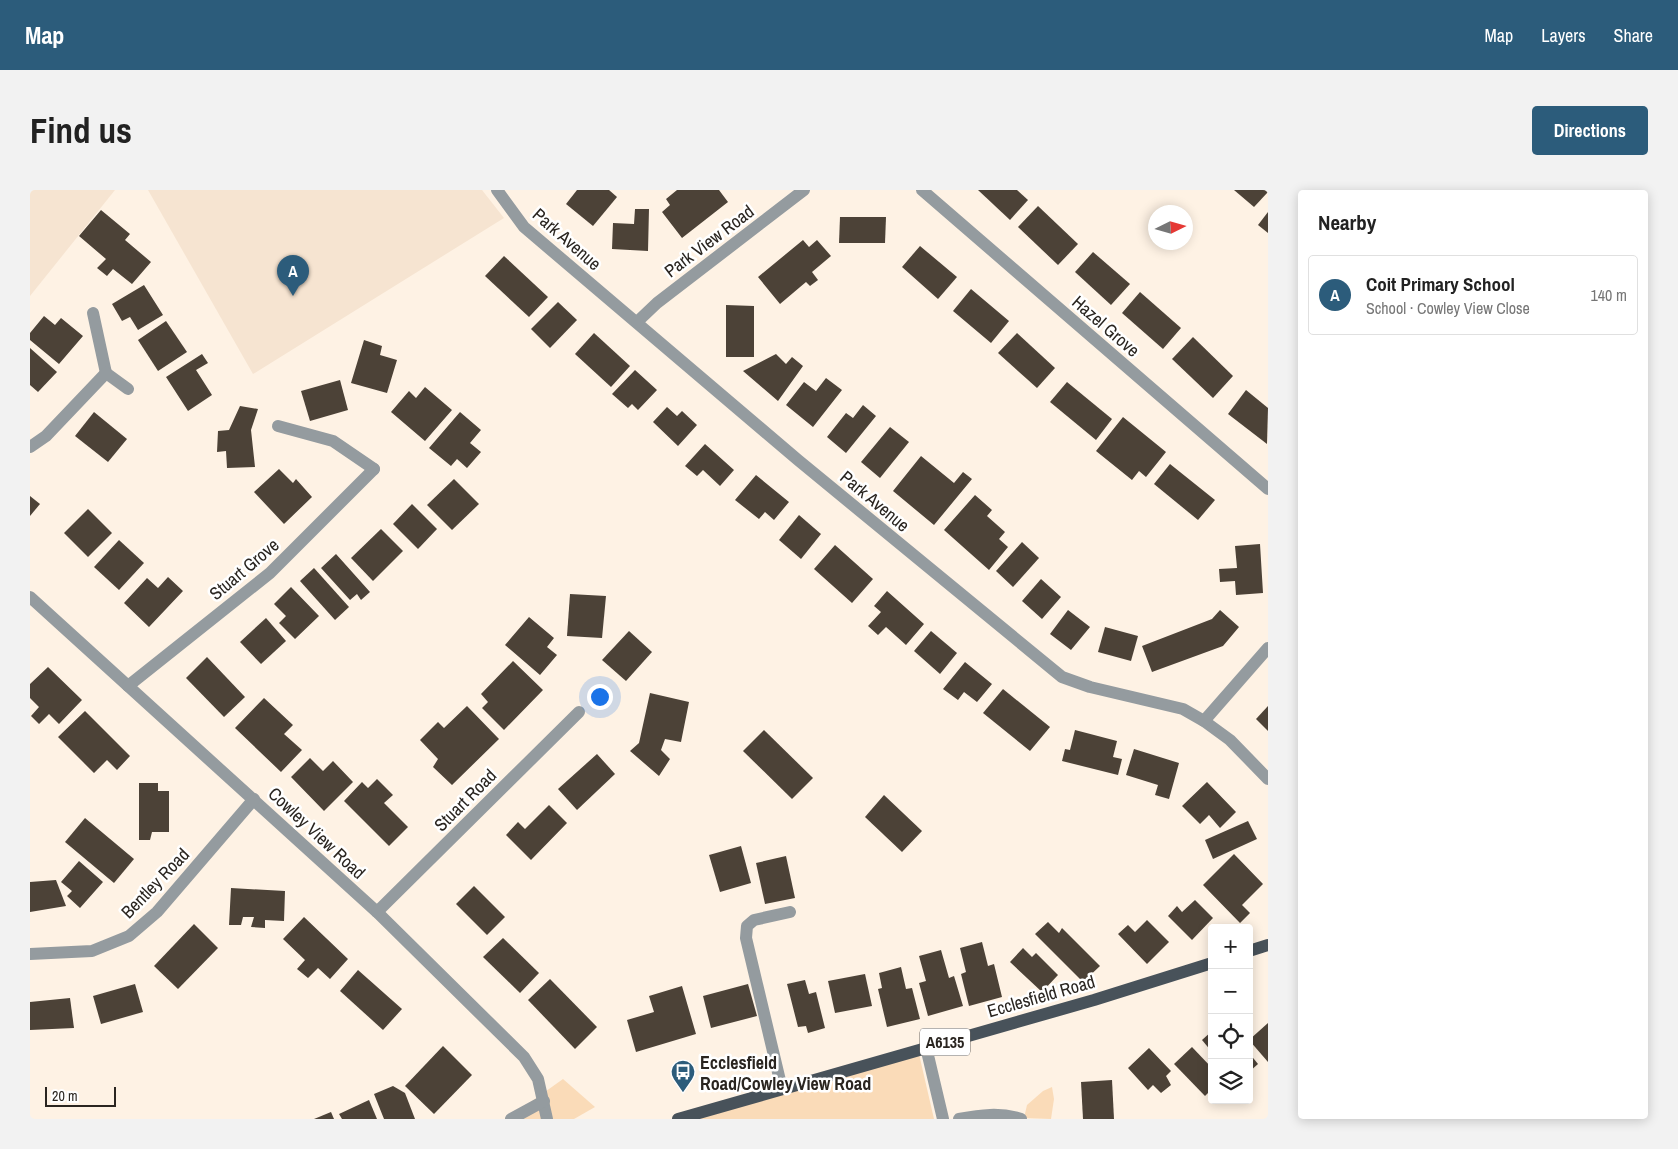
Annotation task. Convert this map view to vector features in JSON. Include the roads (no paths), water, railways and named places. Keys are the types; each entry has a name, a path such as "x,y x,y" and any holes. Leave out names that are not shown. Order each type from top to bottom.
{"main road":[{"path":"1253,950 1268,946"},
{"name":"Ecclesfield Road","path":"678,1119 1094,1000 1208,964"}],"street":[{"name":"Park Avenue","path":"497,190 524,227 798,460 1062,677 1090,687 1183,709 1204,721 1230,740 1268,779"},
{"name":"Park View Road","path":"637,322 657,303 804,190"},
{"name":"Hazel Grove","path":"922,190 1268,489"},
{"path":"94,313 106,373 128,389"},
{"path":"30,447 46,436 106,373"},
{"name":"Stuart Grove","path":"128,686 270,573 374,469 333,441 278,426"},
{"name":"Cowley View Road","path":"30,597 377,912 524,1057 538,1079 547,1119"},
{"path":"1204,721 1268,648"},
{"name":"Stuart Road","path":"377,912 579,712"},
{"name":"Bentley Road","path":"30,954 92,951 129,936 157,912 254,800"},
{"path":"782,1089 746,938 747,926 754,920 790,912"},
{"path":"926,1047 943,1119"},
{"path":"511,1119 544,1101"},
{"path":"959,1119 977,1115 1004,1114 1021,1119"}],"place":[{"name":"Coit Primary School","path":"293,296"},
{"name":"Ecclesfield Road/Cowley View Road","path":"683,1093"}]}
